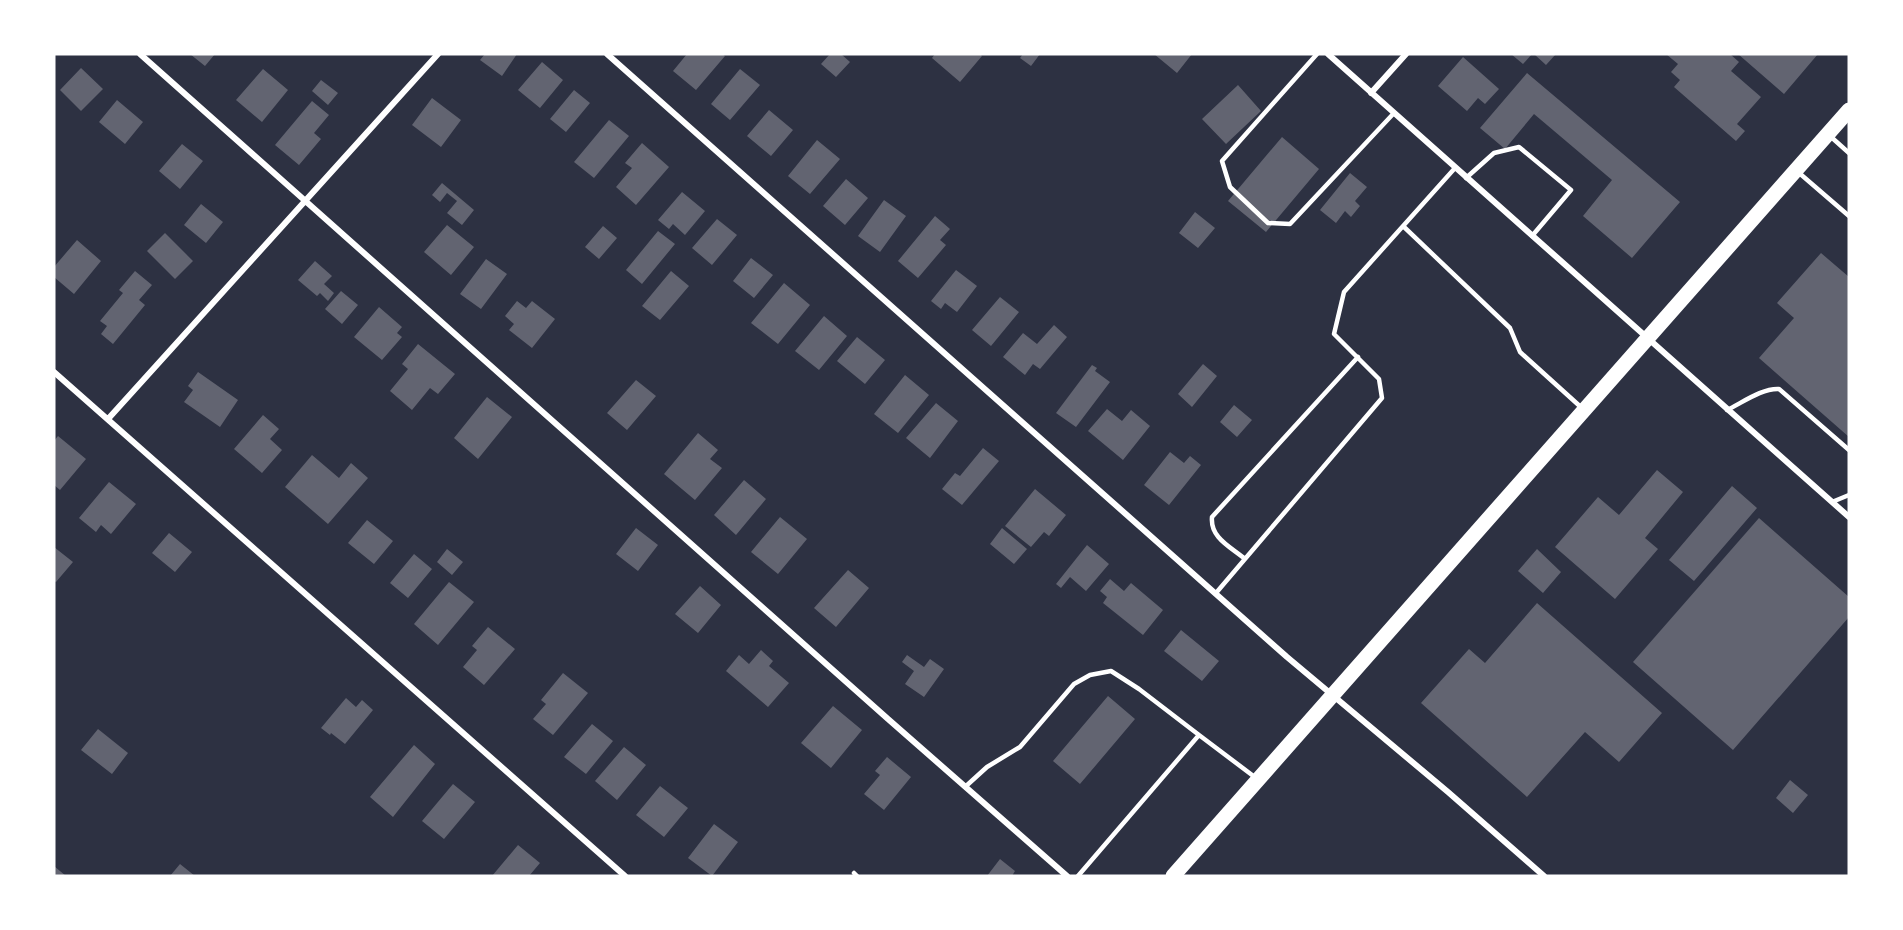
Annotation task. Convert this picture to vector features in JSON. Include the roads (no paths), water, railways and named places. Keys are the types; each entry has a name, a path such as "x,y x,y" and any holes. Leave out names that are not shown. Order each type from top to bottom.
{"main road":[{"path":"1173,876 1849,110"}],"street":[{"path":"140,54 1067,876"},
{"path":"108,419 438,54"},
{"path":"607,54 1216,593 1544,876"},
{"path":"1328,54 1849,517"},
{"path":"1371,93 1406,54"},
{"path":"54,372 625,876"}],"lane":[{"path":"1317,54 1222,161 1230,187 1268,223 1290,224 1394,113"},
{"path":"1828,134 1849,153"},
{"path":"1466,178 1494,153 1520,147 1571,190 1532,236"},
{"path":"1216,593 1382,398 1379,379 1335,334 1344,292 1455,168"},
{"path":"1796,170 1849,216"},
{"path":"1403,226 1510,328 1520,352 1584,410"},
{"path":"1245,559 1217,536 1211,526 1212,517 1358,357"},
{"path":"1727,410 1763,392 1779,389 1849,450"},
{"path":"1832,502 1849,495"},
{"path":"966,787 987,767 1020,747 1074,684 1090,675 1112,671 1258,779"},
{"path":"1078,876 1199,735"}]}
